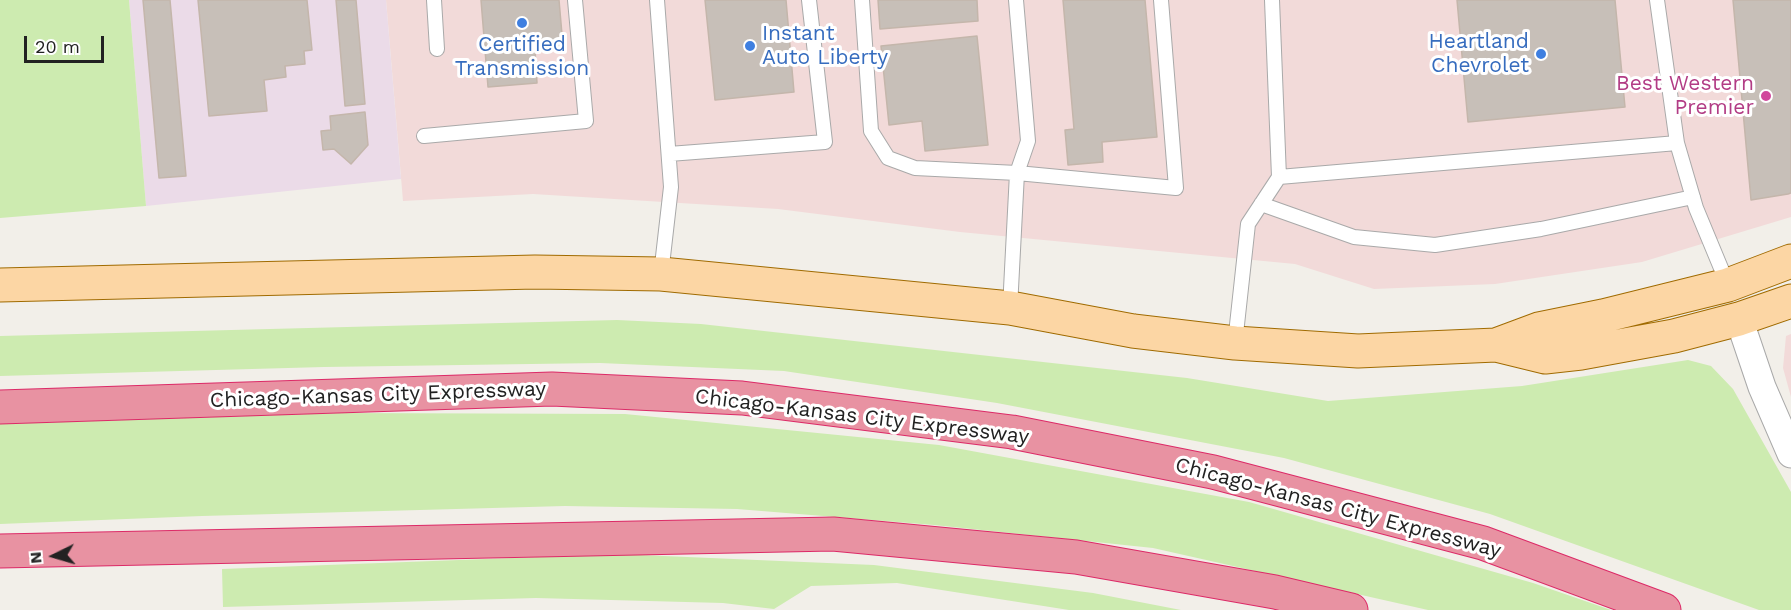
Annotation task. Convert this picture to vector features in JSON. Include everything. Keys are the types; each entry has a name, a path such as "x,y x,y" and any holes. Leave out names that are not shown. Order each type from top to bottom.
{"highway":[{"name":"Chicago-Kansas City Expressway","path":"0,407 552,390 742,398 1012,432 1213,472 1483,543 1664,610"},
{"path":"0,551 833,534 1076,557 1275,592 1352,610"}],"main road":[{"path":"1496,345 1539,329 1603,316 1728,285 1791,261"},
{"path":"0,285 535,272 661,274 1010,308 1133,331 1235,344 1358,351 1496,345 1545,357 1581,353 1674,336 1739,319 1791,301"}],"street":[{"path":"1739,319 1762,387 1791,454"}],"lane":[{"path":"434,0 437,48"},
{"path":"424,136 586,121 575,0"},
{"path":"657,0 671,187 661,274"},
{"path":"669,154 825,142 809,0"},
{"path":"862,0 871,131 888,158 915,168 1017,173 1176,188 1161,0"},
{"path":"1010,308 1017,173 1028,141 1016,0"},
{"path":"1235,344 1248,224 1279,177 1272,0"},
{"path":"1657,0 1677,142 1693,197 1728,285"},
{"path":"1279,177 1677,142"},
{"path":"1261,204 1354,237 1435,245 1541,229 1693,197"}],"shaded area":[{"path":"129,0 386,0 401,179 146,206"},
{"path":"386,0 1791,0 1791,217 1642,262 1495,284 1374,289 1295,264 960,232 778,209 533,194 403,201"},
{"path":"1791,334 1791,397 1783,368 1786,336"}],"green space":[{"path":"0,0 129,0 146,206 0,218"},
{"path":"617,320 701,324 1187,378 1328,401 1522,386 1688,360 1711,366 1733,389 1791,492 1791,610 1759,610 1490,514 1284,458 997,403 784,371 600,363 324,367 0,376 0,336"},
{"path":"340,413 625,414 939,445 1249,502 1533,583 1611,610 1428,610 1153,548 934,525 737,509 565,506 0,524 0,424"},
{"path":"617,554 874,565 1093,593 1181,610 1069,610 897,583 811,586 774,609 723,603 536,598 223,607 222,569"}],"building":[{"path":"143,0 170,0 186,176 159,178"},
{"path":"198,0 307,0 312,50 304,51 305,64 285,66 286,77 264,80 267,111 209,116"},
{"path":"336,0 356,0 365,104 345,106"},
{"name":"Certified Transmission","path":"481,0 559,0 563,46 535,49 537,83 488,87"},
{"name":"Instant Auto Liberty","path":"705,0 786,0 794,92 715,100"},
{"path":"878,0 977,0 978,21 880,29"},
{"path":"1063,0 1145,0 1157,137 1102,142 1103,162 1068,165 1065,130 1074,129"},
{"name":"Heartland Chevrolet","path":"1457,0 1615,0 1625,107 1468,122"},
{"name":"Best Western Premier","path":"1733,0 1791,0 1791,193 1788,194 1751,200"},
{"path":"977,36 988,145 925,151 922,121 889,125 881,46"},
{"path":"365,112 368,145 351,164 334,149 323,150 321,131 331,130 330,116"}],"place":[{"name":"Certified Transmission","path":"522,23"},
{"name":"Instant Auto Liberty","path":"750,46"},
{"name":"Heartland Chevrolet","path":"1541,54"},
{"name":"Best Western Premier","path":"1766,96"}]}
